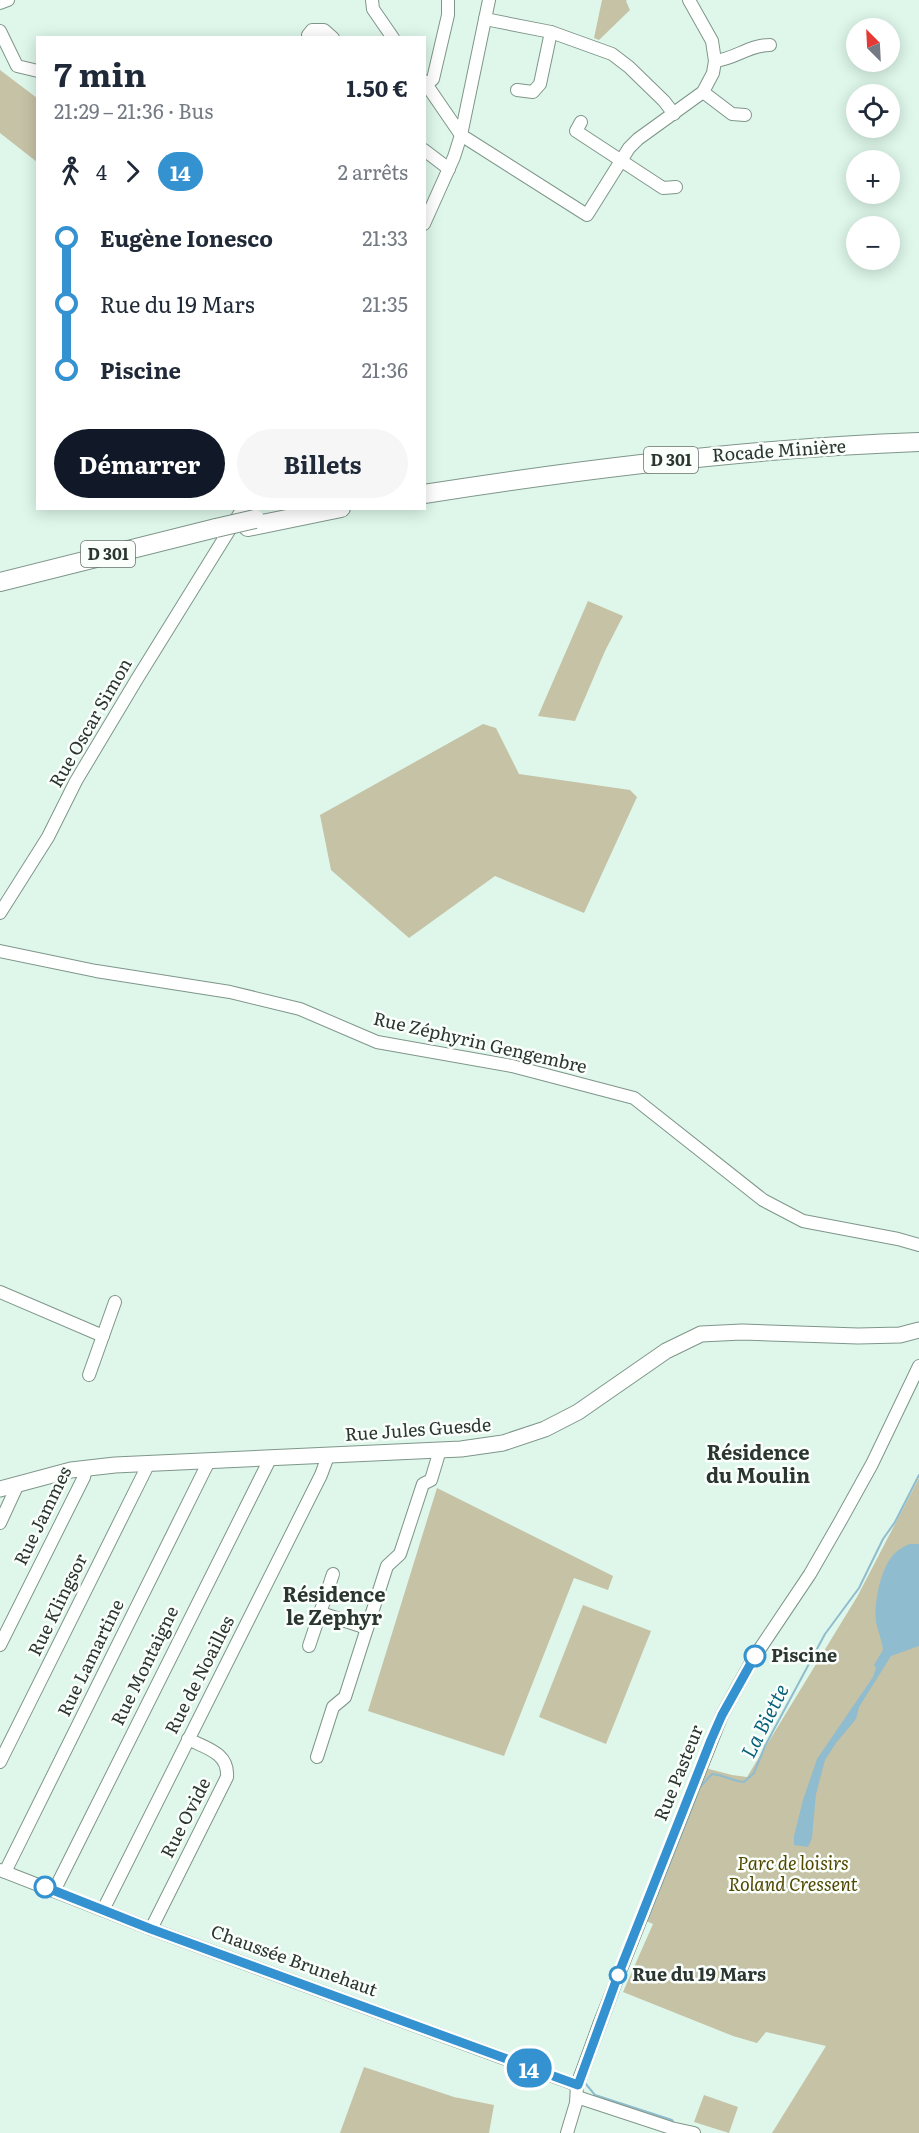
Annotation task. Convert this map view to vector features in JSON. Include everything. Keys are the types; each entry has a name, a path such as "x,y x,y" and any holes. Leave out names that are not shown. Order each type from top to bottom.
{"highway":[{"name":"Rocade Minière","path":"426,485 572,463 695,449 919,434"},
{"name":"Rocade Minière","path":"426,494 628,464 779,450 919,442"},
{"name":"D 301","path":"0,589 76,568 215,538 248,518 294,510"},
{"name":"D 301","path":"248,518 322,510"},
{"name":"D 301","path":"0,582 215,538"}],"main road":[{"name":"Rue Jules Guesde","path":"0,1489 86,1468 147,1463 440,1450 503,1443 545,1430 578,1412 666,1351 701,1334 742,1332 858,1336 900,1335 919,1330"}],"street":[{"path":"0,3 8,0"},
{"path":"372,0 373,9 392,36"},
{"path":"447,0 448,15 433,79 426,83 461,135 587,215 621,161 638,139 703,92 713,73 715,61 712,41 689,0"},
{"path":"426,220 449,169 461,135 489,0"},
{"path":"485,19 551,32 612,54 629,67 674,114"},
{"path":"308,36 312,30 324,30 331,36"},
{"path":"0,31 17,66 36,71"},
{"path":"517,90 533,92 540,84 551,32"},
{"path":"715,61 728,60 757,45 770,45"},
{"path":"703,92 732,114 745,115"},
{"path":"581,122 576,131 663,188 676,187"},
{"path":"426,152 449,169"},
{"name":"Rue Oscar Simon","path":"0,913 48,837 76,781 215,538"},
{"name":"Rue Zéphyrin Gengembre","path":"0,951 96,971 231,992 300,1009 377,1042 512,1066 634,1098 763,1200 803,1221 919,1245"},
{"path":"0,1292 103,1336"},
{"path":"89,1375 115,1302"},
{"name":"Rue Pasteur","path":"578,2091 620,1970 722,1715 751,1662 810,1574 841,1520 872,1464 919,1366"},
{"path":"317,1757 333,1707 345,1696 387,1566 400,1554 423,1484 431,1480 440,1450"},
{"name":"Rue de Noailles","path":"103,1910 321,1475 328,1456"},
{"name":"Rue Montaigne","path":"54,1891 270,1459"},
{"name":"Rue Lamartine","path":"2,1871 209,1461"},
{"name":"Rue Klingsor","path":"0,1762 147,1463"},
{"name":"Rue Jammes","path":"0,1645 84,1477 86,1468"},
{"path":"0,1523 18,1484"},
{"path":"309,1646 333,1574"},
{"path":"321,1613 367,1628"},
{"name":"Rue Ovide","path":"151,1929 227,1777 228,1769 221,1755 188,1739"},
{"name":"Chaussée Brunehaut","path":"2,1871 674,2128 694,2133"},
{"path":"567,2133 578,2091"}],"green space":[{"path":"602,0 627,0 630,10 599,40 594,38"},
{"path":"0,70 36,97 36,161 0,133"},
{"path":"588,601 623,616 605,651 575,721 538,716"},
{"path":"483,724 496,728 519,774 630,790 637,797 584,913 495,876 409,938 331,870 320,815"},
{"name":"Parc de loisirs Roland Cressent","path":"919,1478 919,2133 772,2133 826,2046 766,2032 757,2043 733,2036 623,1992 653,1924 644,1920 705,1768 747,1777 857,1597"},
{"path":"437,1488 613,1576 608,1590 574,1578 504,1756 368,1711"},
{"path":"583,1605 651,1631 606,1744 539,1717"},
{"path":"364,2067 454,2097 494,2105 489,2133 340,2133"},
{"path":"704,2095 738,2107 729,2133 694,2122"}],"water":[{"path":"910,1544 919,1544 919,1646 891,1656 859,1707 856,1719 825,1760 816,1794 812,1838 808,1847 794,1845 803,1800 817,1759 873,1677 876,1668 874,1665 883,1650 876,1614 877,1596 885,1568 894,1554"}],"waterway":[{"name":"La Biette","path":"700,1787 712,1774 744,1782 754,1773 765,1746 825,1634 859,1588 919,1475"},
{"name":"La Biette","path":"647,1921 697,1795"},
{"name":"La Biette","path":"631,1959 585,2083 595,2095 672,2120 675,2125"}],"bus line":[{"name":"14","path":"45,1887 151,1929 578,2085 620,1970 711,1740 736,1687 755,1656"}],"place":[{"name":"Piscine","path":"755,1656"},
{"name":"Rue du 19 Mars","path":"618,1975"}],"district":[{"name":"Résidence du Moulin","path":"758,1464"},
{"name":"Résidence le Zephyr","path":"334,1606"}]}
